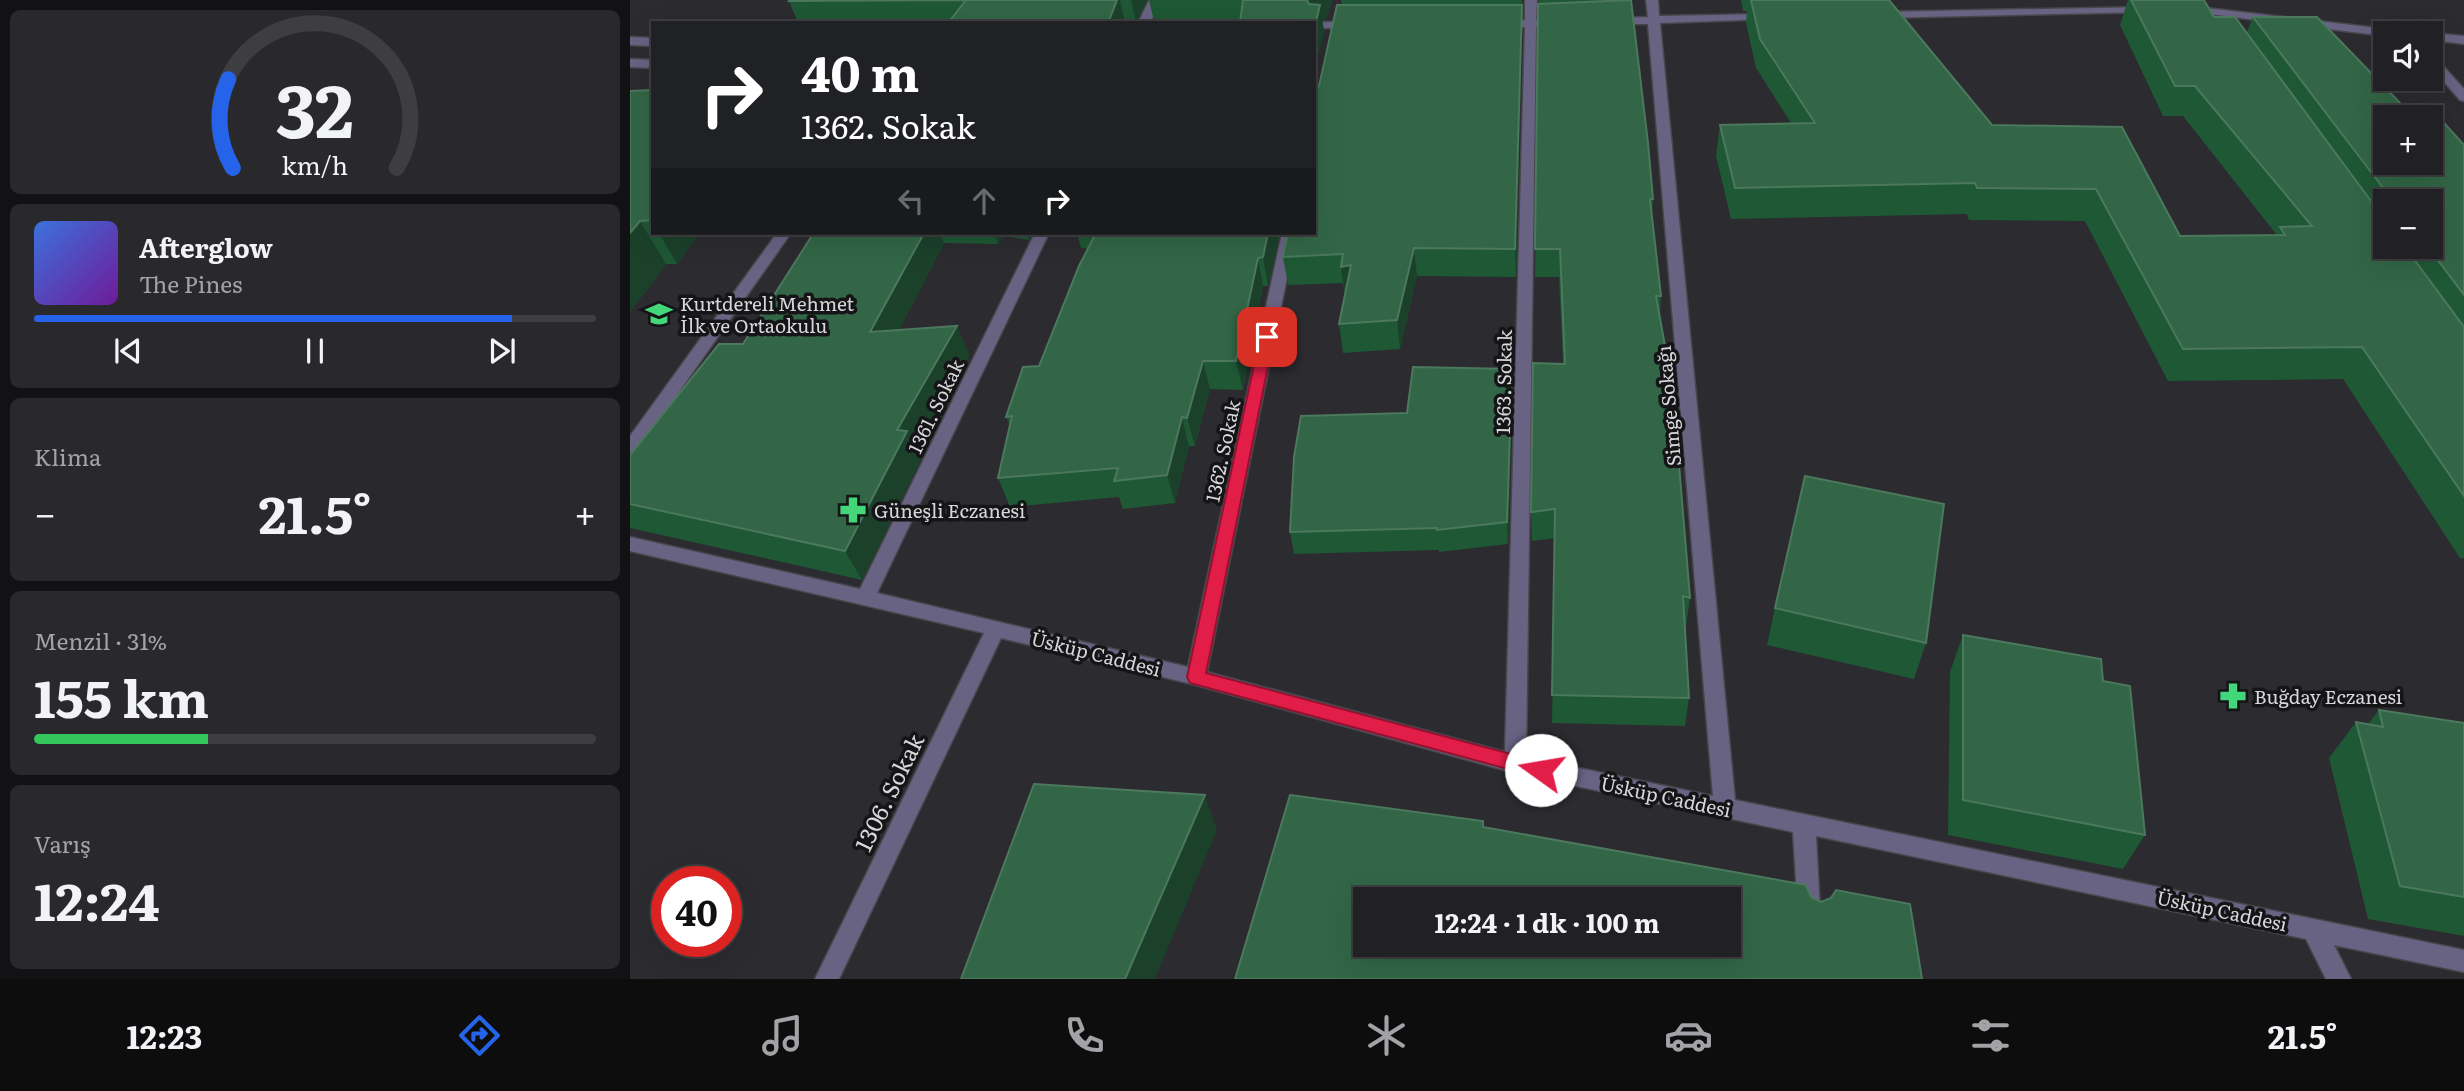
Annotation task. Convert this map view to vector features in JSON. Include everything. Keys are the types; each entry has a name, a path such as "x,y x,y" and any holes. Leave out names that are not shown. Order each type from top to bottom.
{"street":[{"path":"1145,21 1155,0"},
{"name":"1363. Sokak","path":"1515,764 1531,0"},
{"name":"Simge Sokağı","path":"1652,0 1725,808"},
{"path":"1862,15 2165,10"},
{"path":"2179,10 2373,32"},
{"path":"1600,21 1779,17"},
{"path":"1492,24 1573,22"},
{"path":"1316,25 1372,24"},
{"path":"2443,38 2464,40"},
{"path":"630,41 651,42"},
{"path":"630,63 651,64"},
{"path":"2443,73 2464,97"},
{"path":"630,449 783,235"},
{"name":"1361. Sokak","path":"865,597 1041,235"},
{"name":"1362. Sokak","path":"1196,677 1289,235"},
{"name":"Üsküp Caddesi","path":"630,544 865,597 1196,677 1515,764 2464,961"},
{"name":"1306. Sokak","path":"827,979 996,628"},
{"path":"1804,824 1810,925"},
{"path":"2313,929 2339,979"}],"building":[{"path":"790,0 966,0 789,1"},
{"path":"966,0 1117,0 1109,21 950,21"},
{"path":"1243,0 1307,0 1309,4 1320,5 1316,22 1240,21"},
{"path":"1631,0 1653,199 1650,199 1661,296 1656,296 1671,379 1678,452 1690,598 1683,596 1689,698 1552,695 1555,509 1531,512 1533,363 1565,364 1560,249 1535,249 1538,4"},
{"path":"1751,0 1889,0 1992,125 2122,127 2180,236 2285,235 2280,227 2312,226 2195,86 2175,86 2131,0 2204,0 2214,17 2235,17 2373,204 2373,259 2414,259 2464,327 2464,496 2362,347 2183,349 2096,189 1977,188 1975,183 1735,188 1720,125 1815,123 1760,39"},
{"path":"1337,5 1522,5 1515,249 1414,248 1397,320 1339,324 1351,265 1341,267 1343,254 1283,257 1288,235 1316,235 1316,88 1319,86"},
{"path":"2253,17 2317,17 2373,75 2373,91 2388,91 2401,104 2428,105 2373,105 2373,175"},
{"path":"651,90 651,220 640,221 630,233 630,91"},
{"path":"2443,122 2464,145 2464,295 2437,259 2443,259 2443,189 2384,189 2373,175 2443,175"},
{"path":"812,235 923,235 870,332 957,326 897,430 907,431 845,551 630,504 630,455 719,344 743,344"},
{"path":"1095,235 1268,235 1263,257 1258,258 1236,361 1203,361 1187,418 1182,417 1167,475 1114,481 1118,468 998,478 1012,416 1006,417 1023,367 1039,366 1079,266"},
{"path":"1413,367 1512,369 1507,522 1437,530 1290,532 1294,457 1301,416 1407,413"},
{"path":"1805,476 1944,504 1926,643 1775,608"},
{"path":"1963,635 2101,659 2103,681 2130,686 2145,835 1963,800"},
{"path":"2379,710 2464,723 2464,897 2400,886 2356,722 2383,727"},
{"path":"1034,784 1205,795 1125,979 961,979"},
{"path":"1290,795 1483,821 1483,827 1806,885 1811,897 1821,902 1831,898 1836,890 1910,904 1922,979 1235,979"}],"place":[{"name":"Kurtdereli Mehmet İlk ve Ortaokulu","path":"659,314"},
{"name":"Güneşli Eczanesi","path":"853,510"},
{"name":"Buğday Eczanesi","path":"2233,696"}],"route":[{"path":"1267,337 1196,677 1541,770"}]}
